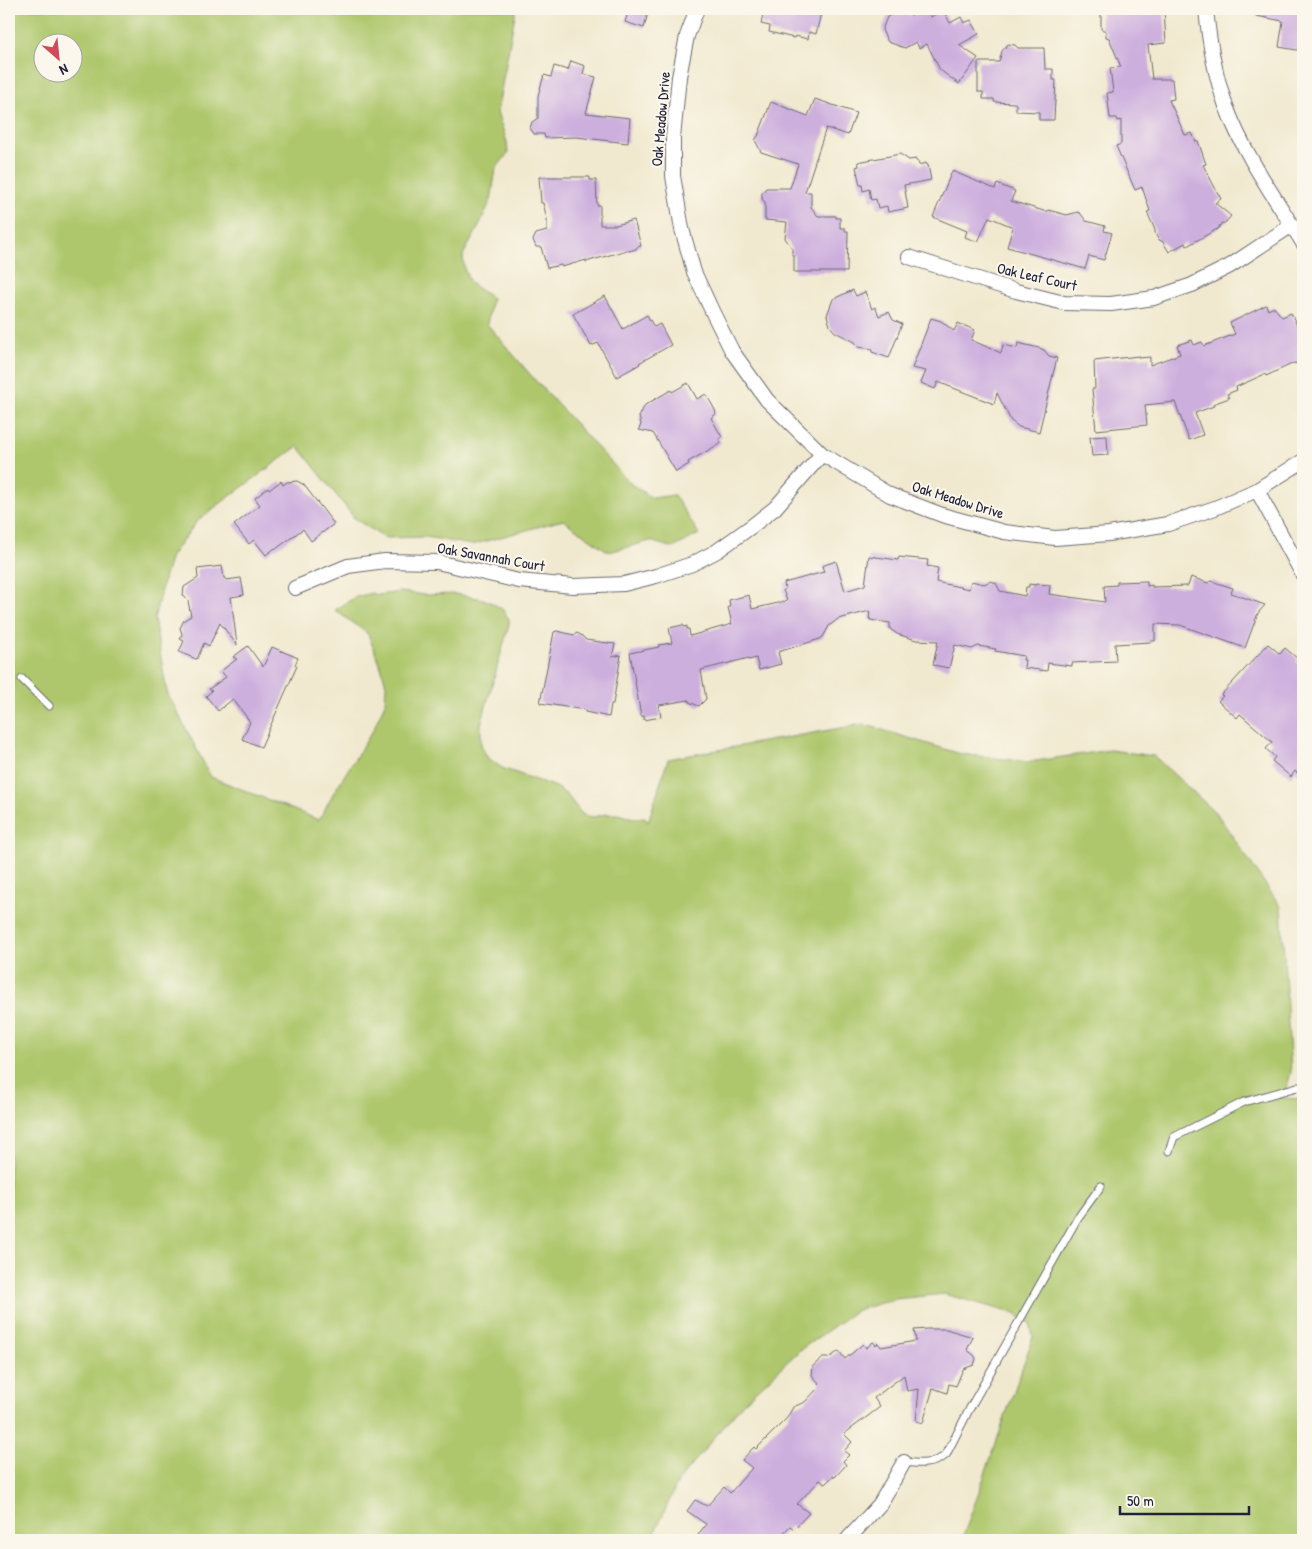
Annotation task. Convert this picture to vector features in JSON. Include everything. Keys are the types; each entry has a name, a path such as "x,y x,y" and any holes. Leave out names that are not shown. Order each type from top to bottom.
{"street":[{"name":"Oak Meadow Drive","path":"698,9 687,36 679,77 673,138 673,176 682,230 694,272 732,351 767,400 822,454 890,495 942,515 1004,532 1055,538 1109,534 1168,524 1215,508 1257,490 1303,461"},
{"path":"1206,9 1210,49 1226,106 1244,145 1303,243"},
{"name":"Oak Leaf Court","path":"908,257 1064,304 1111,304 1154,298 1192,285 1230,266 1292,225"},
{"name":"Oak Savannah Court","path":"295,588 348,566 385,560 437,562 519,581 573,586 624,584 648,578 692,564 718,551 775,508 822,454"},
{"path":"1257,490 1303,575"},
{"path":"847,1540 880,1504 904,1462"}],"lane":[{"path":"22,679 49,706"},
{"path":"1169,1151 1174,1137 1244,1102 1297,1087 1303,1088"},
{"path":"904,1462 924,1464 938,1460 946,1455 970,1408 1077,1219 1102,1186"}],"green space":[{"path":"9,9 516,9 497,112 507,142 508,154 496,168 491,200 463,255 464,268 470,283 492,298 487,324 535,380 631,484 652,498 674,495 699,534 673,548 650,541 609,552 563,520 472,545 426,537 385,538 355,519 298,446 198,520 171,556 162,586 154,619 167,692 211,777 319,820 334,792 373,730 385,703 386,685 368,634 335,610 355,597 372,593 378,595 401,592 425,595 456,594 483,599 494,604 503,610 509,619 509,625 481,724 481,745 487,757 502,768 556,787 567,795 582,814 587,816 617,814 634,818 645,817 648,822 668,759 863,724 961,754 1029,762 1110,750 1154,756 1217,814 1281,907 1291,1073 1283,1098 1303,1099 1303,1540 962,1540 1033,1337 1030,1323 1013,1313 944,1294 895,1299 857,1310 800,1350 743,1403 679,1480 651,1540 9,1540"}],"building":[{"path":"629,9 649,9 644,28 625,22"},
{"path":"764,9 822,9 816,34 809,32 808,39 769,32 770,26 761,24"},
{"path":"921,9 926,9 931,17 943,10 950,23 961,17 964,23 971,20 979,34 959,45 978,58 959,84 940,70 927,44 919,48 916,42 905,48 888,42 882,30 887,17 899,10 911,15"},
{"path":"1103,9 1164,9 1166,43 1148,45 1152,79 1172,79 1174,99 1169,100 1185,135 1192,133 1196,142 1198,141 1206,164 1203,165 1221,199 1215,203 1231,216 1219,228 1187,246 1185,243 1169,252 1155,233 1147,212 1150,211 1142,187 1135,190 1116,146 1121,144 1121,120 1118,121 1117,118 1110,118 1107,93 1113,92 1110,68 1121,67 1109,38 1106,37 1106,31 1101,29 1101,12 1103,12"},
{"path":"1257,9 1303,9 1303,51 1279,47 1283,21 1256,16"},
{"path":"1008,44 1015,45 1018,48 1044,48 1045,69 1053,69 1053,80 1056,80 1054,120 1039,120 1039,112 1016,111 1016,104 1014,103 994,102 994,99 983,99 983,92 978,92 978,62 999,62 1002,51"},
{"path":"571,61 585,66 583,74 596,77 586,113 630,118 628,143 576,137 545,138 544,134 534,134 530,128 532,122 538,118 538,96 544,75 551,77 554,66 568,70"},
{"path":"815,99 856,113 848,135 826,128 805,192 811,192 811,207 818,216 836,216 836,218 840,218 840,228 845,228 845,231 848,231 847,272 794,272 794,255 792,255 792,248 785,238 787,222 765,220 765,202 762,199 762,193 766,188 790,188 798,164 761,152 755,140 771,102 808,116"},
{"path":"900,154 909,160 916,159 919,165 926,163 931,180 904,185 908,208 888,212 887,206 878,208 876,199 871,200 869,189 863,191 856,167 859,166 858,162"},
{"path":"952,171 995,189 997,184 1015,191 1011,201 1047,212 1048,210 1067,215 1078,212 1086,221 1105,226 1104,231 1112,233 1104,260 1089,256 1085,269 1007,247 1013,227 989,217 978,242 965,237 967,231 933,217"},
{"path":"539,177 590,177 590,180 596,180 597,205 600,205 600,225 616,225 634,220 641,246 586,262 586,260 562,267 561,265 547,268 541,247 536,247 533,240 536,234 547,231 547,219 543,203 541,203"},
{"path":"853,290 856,296 865,292 872,309 875,307 879,316 889,312 893,320 902,324 889,358 872,352 873,349 858,347 855,342 835,332 830,326 827,315 833,299"},
{"path":"605,296 623,329 647,315 654,327 660,324 671,345 617,377 598,343 591,346 573,314"},
{"path":"1266,305 1268,310 1274,307 1282,317 1291,313 1298,328 1300,327 1303,335 1303,365 1294,363 1266,376 1265,374 1236,387 1237,390 1227,394 1229,398 1195,413 1203,435 1189,440 1175,402 1145,405 1147,425 1096,430 1092,389 1095,389 1094,361 1139,356 1139,358 1150,357 1150,365 1180,354 1177,345 1192,340 1194,345 1202,342 1204,346 1235,334 1230,323"},
{"path":"931,318 941,321 954,331 958,323 975,330 971,340 1001,353 1003,345 1017,348 1018,343 1039,348 1044,350 1049,356 1057,358 1039,432 1019,427 1011,421 997,393 994,404 938,382 935,389 921,383 926,371 912,368"},
{"path":"688,383 697,399 706,394 716,414 711,418 722,437 719,439 721,443 688,462 689,464 676,472 653,433 639,430 641,424 639,417 645,405 671,390 672,392"},
{"path":"1107,436 1108,455 1092,456 1090,437"},
{"path":"281,481 283,485 287,482 297,481 304,485 334,524 311,541 303,529 266,555 254,540 249,544 234,525 260,505 255,498"},
{"path":"869,556 898,560 899,557 928,560 927,566 938,568 936,582 969,589 971,581 984,584 991,581 996,583 1000,591 1025,596 1026,587 1029,587 1029,584 1050,585 1049,594 1105,602 1104,586 1117,585 1117,582 1147,581 1147,586 1152,585 1152,587 1188,586 1191,577 1233,588 1231,593 1265,605 1258,613 1245,648 1180,625 1155,624 1155,641 1115,644 1116,661 1072,663 1072,666 1048,663 1047,671 1024,668 1024,656 978,646 972,649 955,645 949,668 933,665 938,641 916,640 897,634 890,629 890,623 870,620 870,611 838,619 829,626 820,639 778,652 781,664 759,670 756,658 749,660 749,658 701,670 706,699 699,706 689,702 689,700 659,705 661,717 644,720 644,716 641,716 630,653 672,643 669,628 687,626 690,636 732,624 728,607 730,607 729,600 749,595 752,609 787,601 783,590 785,589 784,583 824,572 822,566 836,561 845,591 865,585"},
{"path":"222,566 226,580 241,578 244,595 231,597 237,645 220,623 209,646 204,643 196,659 179,652 184,641 180,639 182,634 180,628 184,620 191,616 188,601 183,595 184,587 198,578 197,569"},
{"path":"554,632 574,635 577,633 586,640 615,644 612,657 621,655 609,717 585,712 585,710 540,703"},
{"path":"1268,644 1280,654 1285,648 1298,659 1296,661 1303,668 1303,778 1295,771 1291,777 1272,761 1275,757 1266,749 1272,742 1240,714 1237,718 1218,701 1223,696 1221,695"},
{"path":"248,646 263,667 272,647 298,658 295,665 297,666 261,747 242,739 250,722 233,699 218,711 206,696 212,691 209,689 226,677 221,671 237,659 233,657"},
{"path":"946,1329 973,1337 967,1350 976,1359 974,1365 963,1369 956,1386 949,1384 947,1393 933,1388 923,1423 916,1421 919,1389 907,1391 904,1375 874,1398 880,1407 844,1434 852,1442 844,1451 849,1455 843,1461 846,1465 835,1477 833,1476 825,1484 820,1480 797,1504 809,1513 794,1529 790,1526 777,1540 706,1540 698,1535 706,1524 687,1511 695,1500 707,1506 724,1487 730,1493 752,1468 742,1460 754,1447 756,1449 787,1418 793,1407 805,1402 820,1384 812,1375 813,1366 822,1358 829,1358 839,1351 845,1359 863,1344 866,1348 873,1342 876,1345 878,1343 881,1347 916,1341 914,1330"}]}
